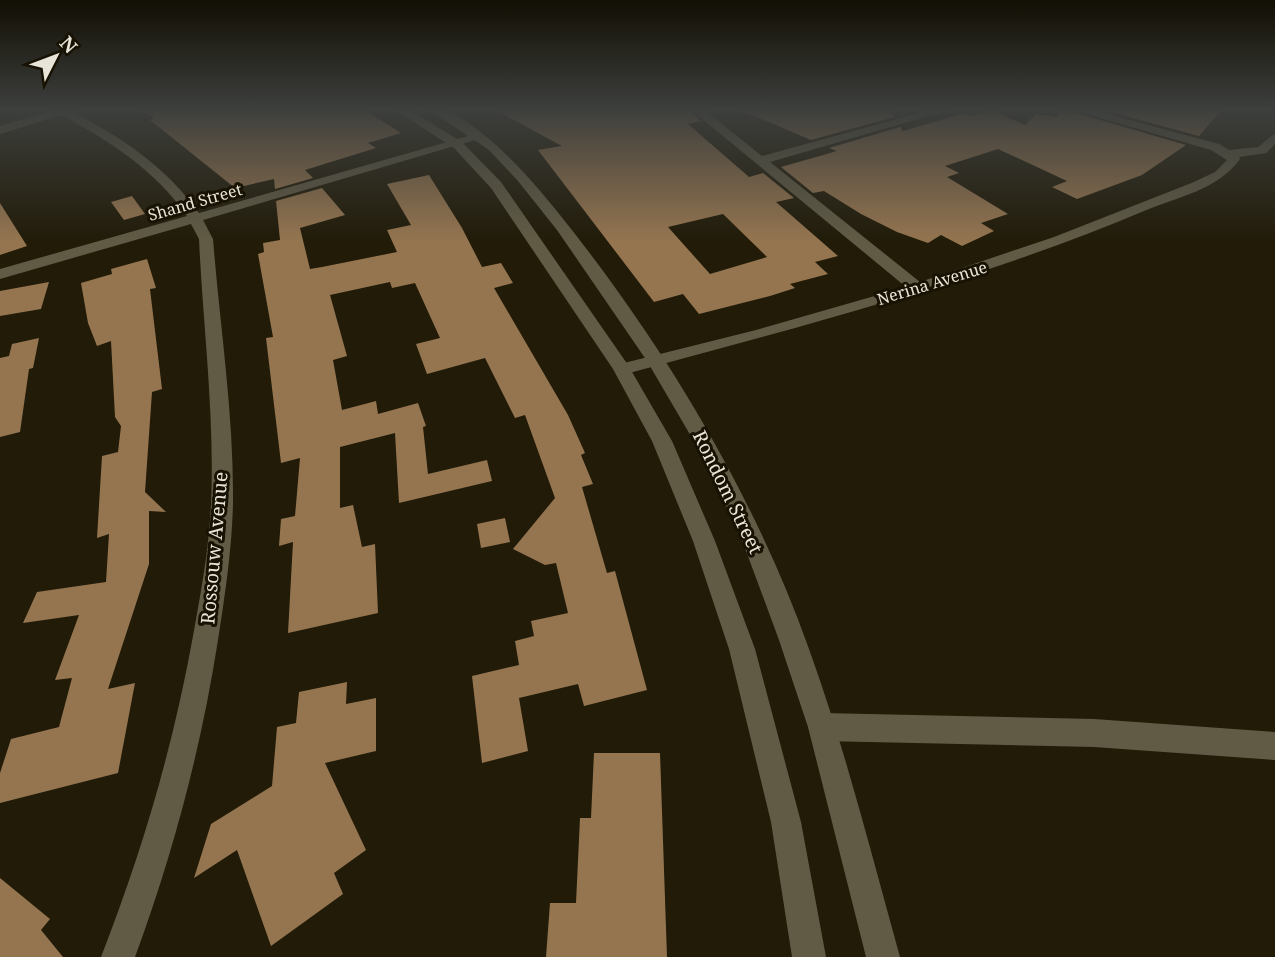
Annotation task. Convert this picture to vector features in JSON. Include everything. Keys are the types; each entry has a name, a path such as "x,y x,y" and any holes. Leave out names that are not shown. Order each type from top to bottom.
{"street":[{"name":"Rossouw Avenue","path":"117,957 137,908 178,783 197,695 215,584 222,491 220,417 206,239 198,219 164,179 130,153"},
{"name":"Shand Street","path":"0,274 431,153"},
{"name":"Rondom Street","path":"465,153 496,185 571,291 622,369 662,441 704,541 742,649 786,822 809,957"},
{"name":"Rondom Street","path":"498,153 562,227 655,359 687,410 750,531 822,727 883,957"},
{"path":"751,153 917,288"},
{"path":"761,161 791,153"},
{"path":"1217,153 1228,156 1251,153"},
{"name":"Nerina Avenue","path":"622,369 759,334 998,263 1111,222 1203,182 1228,156"},
{"path":"822,727 1094,733 1275,746"}],"building":[{"path":"191,153 361,153 305,170 313,178 275,189 274,179 235,188"},
{"path":"540,153 721,153 749,177 763,173 794,198 776,202 838,256 815,262 828,274 790,284 795,288 699,314 683,294 654,302","holes":["723,214 767,257 710,274 668,227"]},
{"path":"831,153 987,153 945,166 959,173 947,177 1008,214 981,223 994,231 962,246 941,235 928,243 897,232 861,214 824,191 813,193 781,167"},
{"path":"1006,153 1175,153 1142,175 1077,199 1052,187 1067,181"},
{"path":"429,175 462,228 482,267 501,263 513,283 494,288 568,415 585,453 581,455 593,484 582,487 607,573 615,571 647,690 584,706 578,684 519,698 528,751 482,763 472,676 519,665 515,641 534,636 531,621 568,613 556,563 545,565 513,549 555,498 525,415 515,418 485,358 427,374 416,344 440,338 415,283 392,288 390,282 330,295 347,356 333,360 342,410 376,401 378,414 418,403 426,426 423,427 428,474 487,460 492,481 399,503 395,433 340,447 340,508 353,505 362,547 375,544 378,613 288,633 293,542 279,546 281,519 295,516 300,458 281,463 266,338 273,337 258,254 264,252 263,243 280,240 276,201 322,188 345,215 300,228 310,269 322,267 397,252 387,230 411,225 387,184"},
{"path":"132,196 145,214 124,220 111,202"},
{"path":"0,203 27,246 0,255"},
{"path":"147,259 156,288 150,289 162,389 152,392 145,492 166,512 149,511 149,564 108,689 135,683 118,773 0,803 0,773 11,739 59,727 72,678 55,680 79,615 23,623 37,592 106,582 109,534 97,538 102,456 118,452 121,426 115,417 111,341 97,346 88,323 81,283 112,274 111,269"},
{"path":"49,282 41,309 0,316 0,291"},
{"path":"39,338 33,368 29,369 20,432 0,437 0,358 9,356 12,344"},
{"path":"505,518 510,542 481,548 477,524"},
{"path":"347,682 346,704 376,698 376,751 325,763 366,850 334,873 343,894 271,946 237,850 194,878 211,824 272,786 277,727 296,723 299,692"},
{"path":"594,753 660,753 667,957 546,957 550,903 576,903 580,818 591,818"},
{"path":"0,878 50,919 41,930 63,957 0,957"}]}
